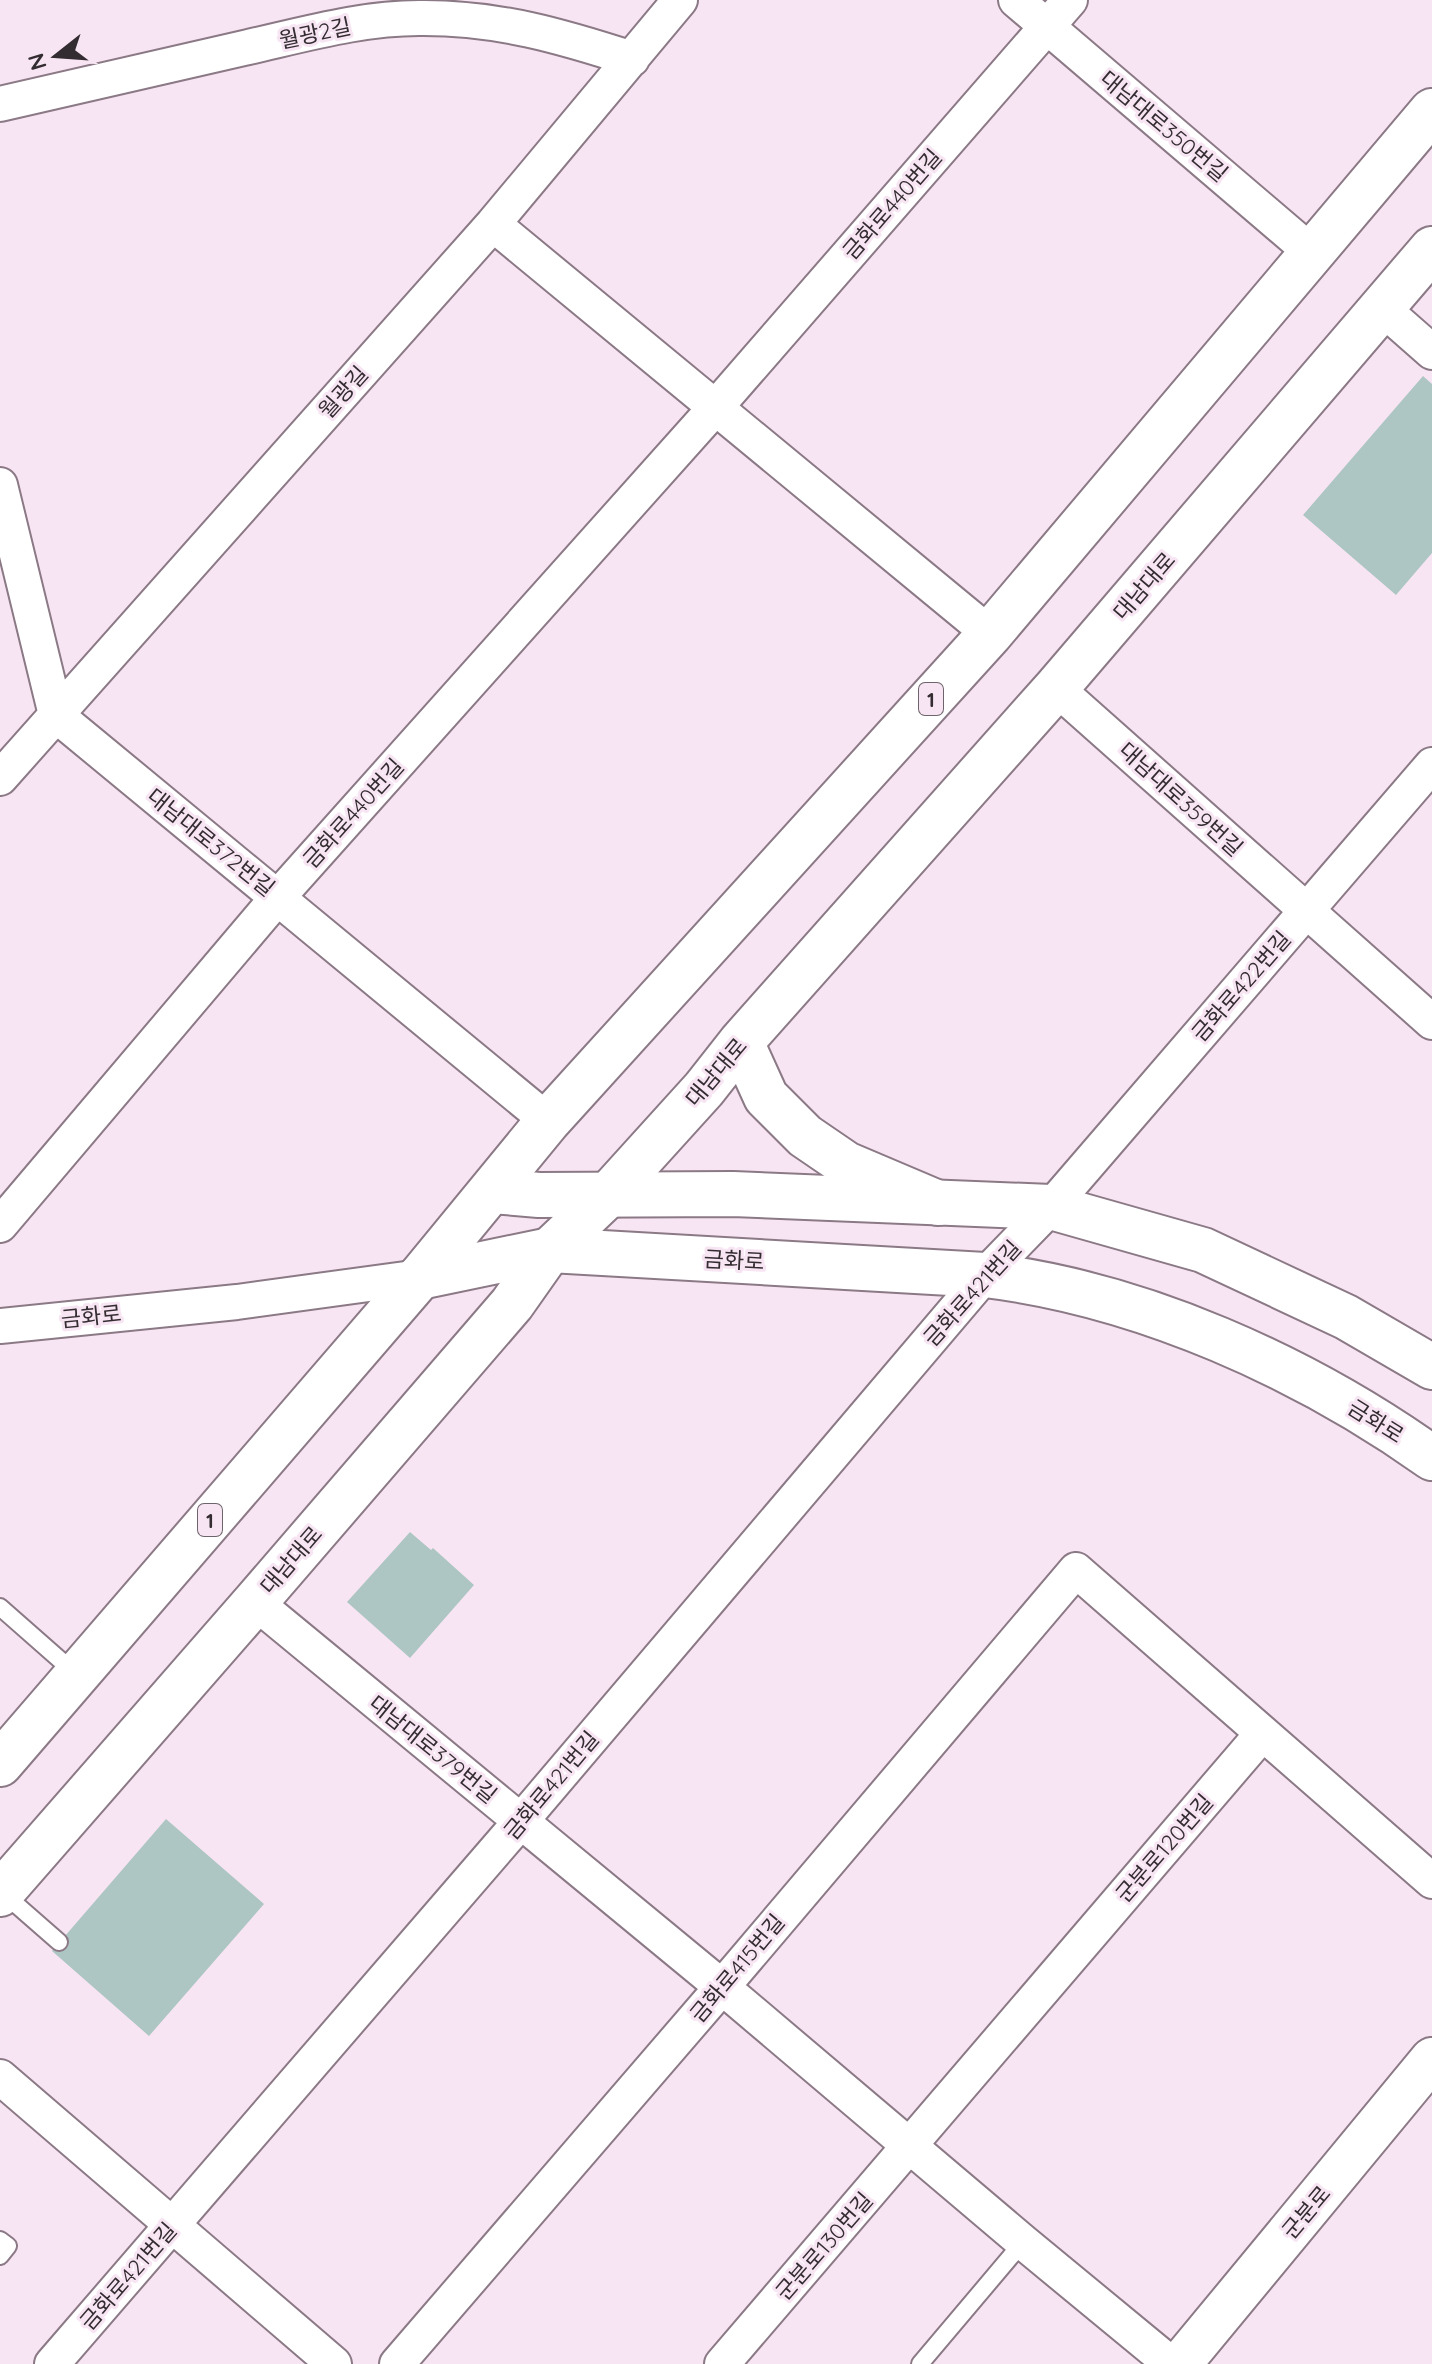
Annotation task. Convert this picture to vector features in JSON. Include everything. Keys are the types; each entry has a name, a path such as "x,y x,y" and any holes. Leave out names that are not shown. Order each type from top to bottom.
{"main road":[{"name":"1","path":"0,1764 420,1277 548,1121 990,634 1432,111"},
{"name":"대남대로","path":"1,1893 512,1304 550,1250 608,1195 704,1089 741,1042 1056,688 1432,249"},
{"path":"741,1042 766,1097 805,1136 846,1164 938,1203"},
{"path":"492,1191 539,1195 733,1194 1051,1207 1203,1250 1346,1317 1432,1367"},
{"name":"금화로","path":"420,1277 550,1250 985,1275 1026,1280 1089,1294 1176,1323 1316,1384 1432,1458"}],"street":[{"name":"월광길","path":"0,778 493,224 680,0"},
{"name":"대남대로350번길","path":"1016,0 1311,252"},
{"name":"금화로440번길","path":"0,1225 278,897 715,408 1070,0"},
{"name":"월광2길","path":"0,104 339,26 421,18 476,20 519,26 632,59"},
{"path":"493,224 990,634"},
{"path":"1382,308 1432,352"},
{"path":"0,485 56,715"},
{"name":"대남대로359번길","path":"1056,688 1432,1022"},
{"name":"대남대로372번길","path":"56,715 548,1121"},
{"name":"금화로422번길","path":"1051,1207 1432,765"},
{"name":"금화로421번길","path":"52,2364 521,1821 985,1275 1051,1207"},
{"name":"금화로","path":"0,1326 237,1302 420,1277"},
{"name":"금화로415번길","path":"397,2364 1076,1570 1262,1734"},
{"name":"대남대로379번길","path":"255,1602 722,1987"},
{"path":"1262,1734 1432,1881"},
{"name":"군분로120번길","path":"1067,1962 1262,1734"},
{"name":"군분로130번길","path":"730,2355 1067,1962"},
{"path":"722,1987 1171,2364"},
{"name":"군분로","path":"1180,2364 1432,2059"},
{"path":"0,2077 334,2364"}],"lane":[{"path":"0,1607 77,1674"},
{"path":"1,1893 59,1942"},
{"path":"0,2240 8,2246 0,2256"},
{"path":"920,2364 1023,2242"}],"building":[{"path":"1423,376 1432,384 1432,553 1396,595 1303,515"},
{"path":"410,1532 474,1585 410,1658 347,1602"},
{"path":"166,1819 264,1904 149,2036 52,1951"}]}
